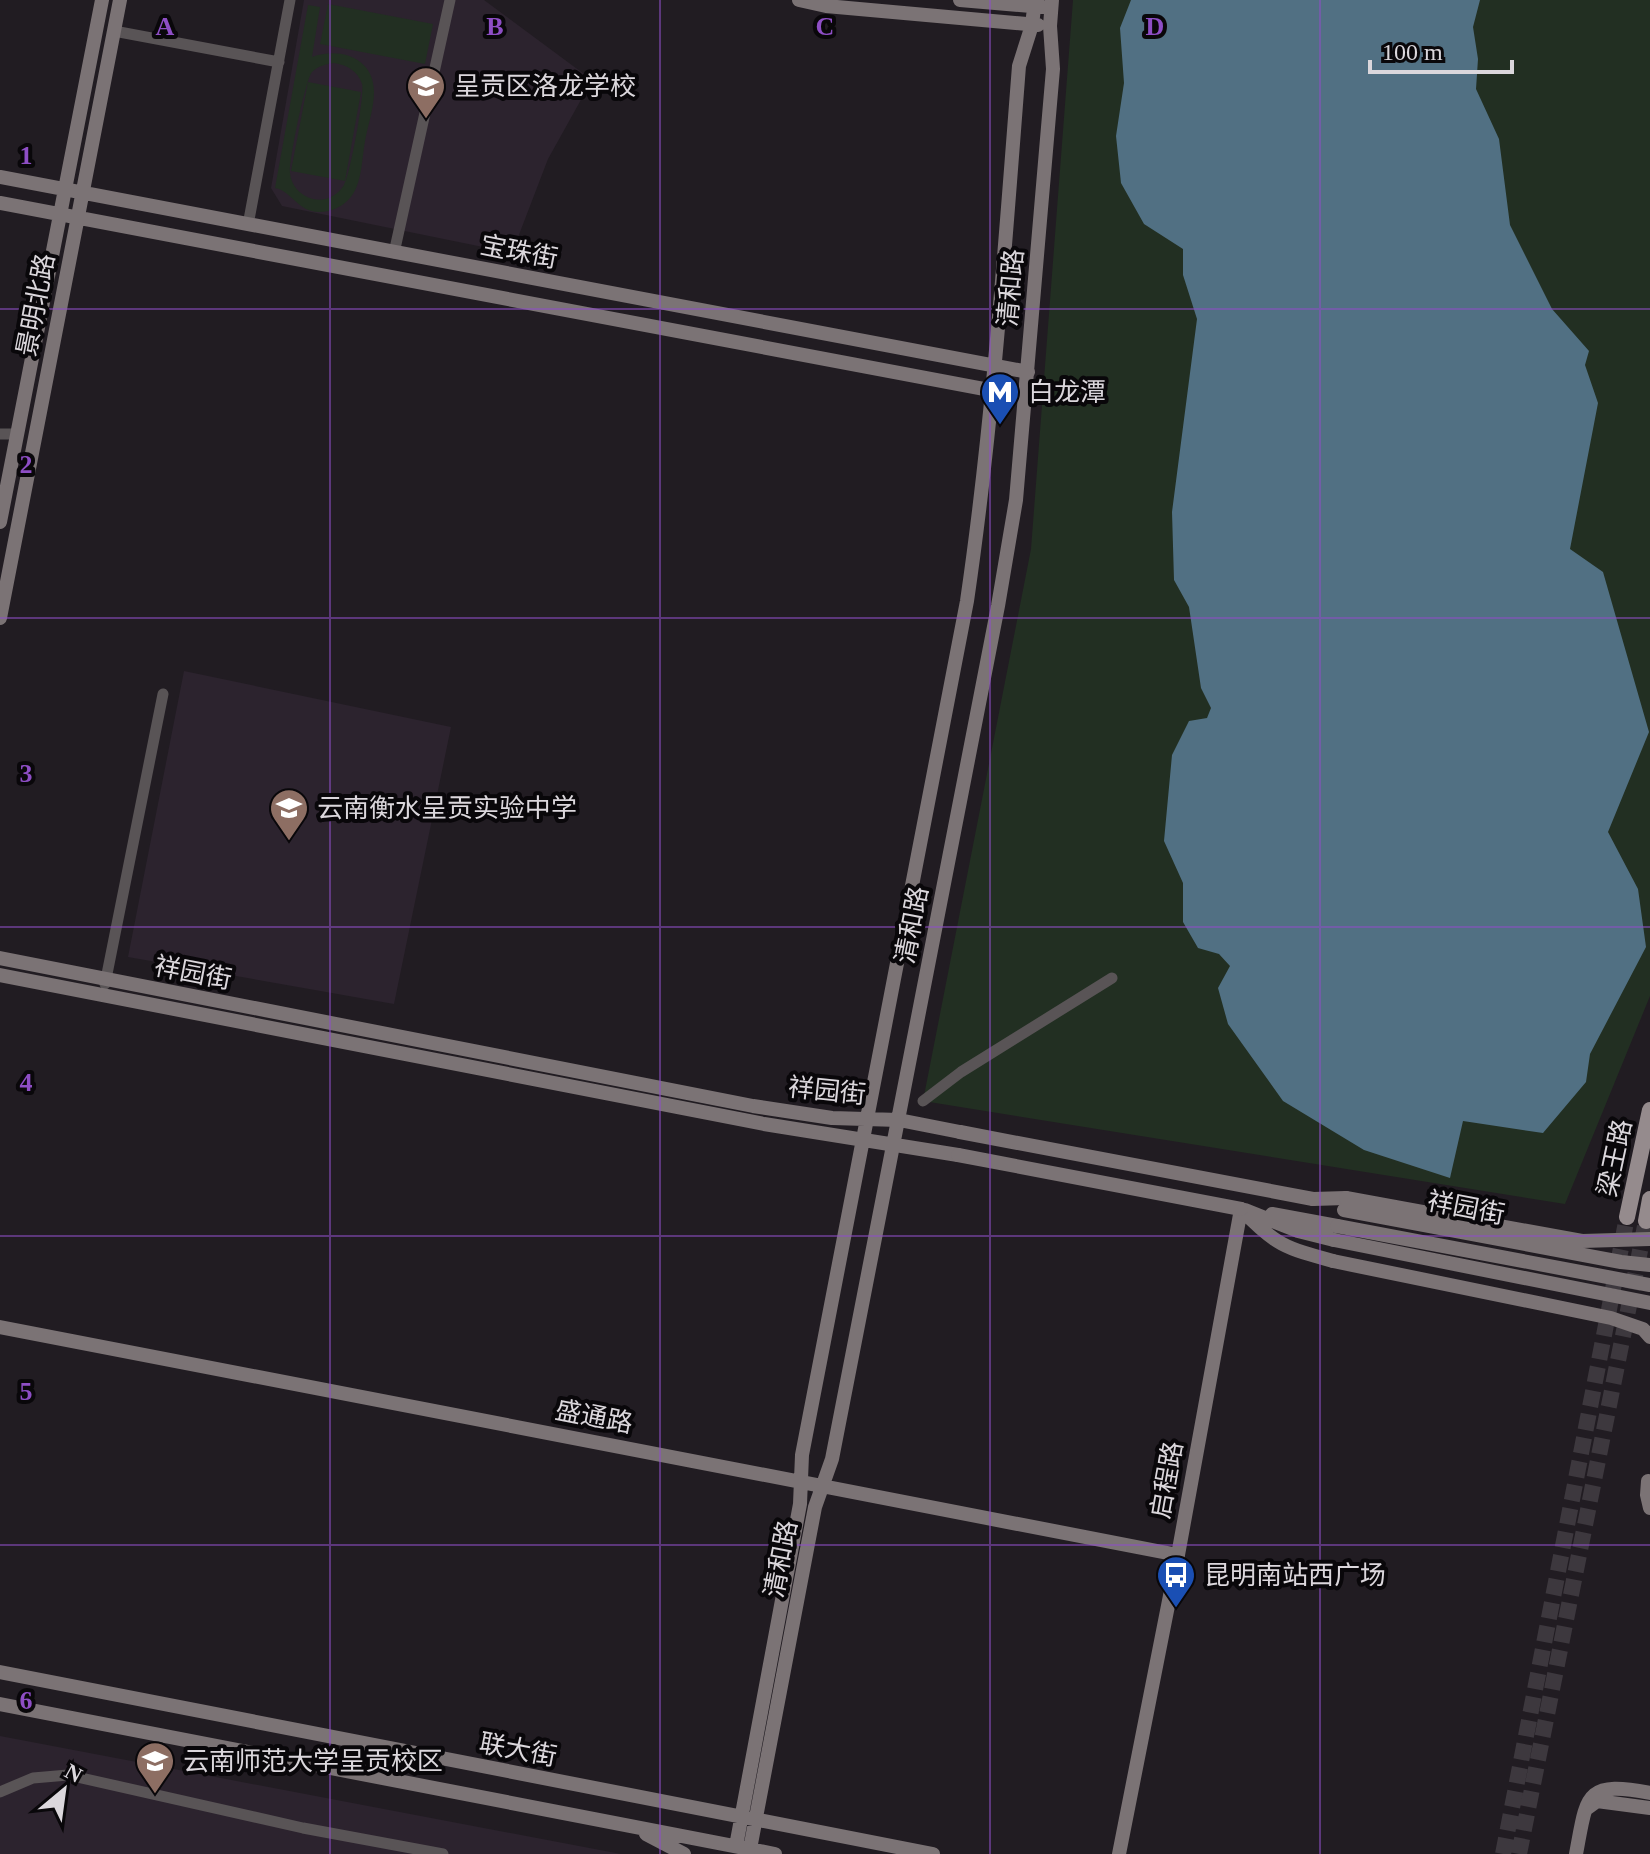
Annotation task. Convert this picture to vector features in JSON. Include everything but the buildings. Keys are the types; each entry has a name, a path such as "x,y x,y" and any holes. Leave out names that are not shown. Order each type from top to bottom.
{"main road":[{"name":"景明北路","path":"0,522 102,0"},
{"name":"景明北路","path":"0,618 120,0"},
{"path":"799,0 826,6 1050,26"},
{"path":"960,0 1052,4"},
{"name":"清和路","path":"743,1848 800,1504 802,1455 967,601 983,495 1019,66 1032,25 1034,3"},
{"name":"清和路","path":"748,1819 815,1507 832,1459 1016,500 1053,69 1052,4"},
{"name":"宝珠街","path":"0,177 1028,372"},
{"name":"宝珠街","path":"0,203 1026,397"},
{"name":"祥园街","path":"0,958 753,1106 832,1118 899,1120 1313,1199 1359,1213 1650,1265"},
{"name":"祥园街","path":"0,975 764,1124 894,1143 1650,1285"},
{"name":"梁王路","path":"1627,1217 1650,1110"},
{"path":"1313,1199 1346,1198 1582,1241 1650,1239"},
{"name":"梁王路","path":"1646,1221 1650,1199"},
{"path":"1241,1209 1271,1240 1291,1250 1611,1318 1643,1329 1650,1337"},
{"path":"1241,1209 1322,1237 1650,1303"},
{"name":"启程路","path":"1119,1854 1178,1555 1241,1209"},
{"name":"盛通路","path":"0,1327 1178,1555"},
{"path":"1649,1479 1647,1506 1650,1508"},
{"name":"联大街","path":"0,1672 933,1854"},
{"name":"联大街","path":"0,1704 775,1854"},
{"path":"1576,1854 1585,1810 1595,1794 1620,1787 1650,1793"},
{"path":"1585,1810 1597,1801 1650,1808"},
{"path":"632,1826 684,1854"}],"street":[{"path":"248,225 290,0"},
{"path":"394,253 450,0"},
{"path":"114,31 279,62"},
{"path":"0,434 17,434"},
{"path":"102,996 163,694"},
{"path":"923,1101 961,1072 1112,978"},
{"path":"0,1792 33,1778 68,1775 303,1828 443,1854"}],"shaded area":[{"name":"呈贡区洛龙学校","path":"304,0 484,0 592,80 548,159 512,253 282,206 271,188"},
{"name":"云南衡水呈贡实验中学","path":"184,671 451,727 394,1004 128,957"},
{"name":"云南师范大学呈贡校区","path":"0,1736 621,1854 0,1854"}],"green space":[{"path":"1073,0 1650,0 1650,996 1565,1204 923,1101 1031,549"},
{"path":"328,4 433,24 425,64 320,44"},
{"path":"308,5 320,7 312,57 343,54 362,63 372,80 373,104 360,176 348,200 328,211 318,212 303,207 275,188","holes":["334,63 348,67 360,79 361,103 344,185 330,197 313,199 294,186 290,165 309,78 317,68"]},
{"path":"308,82 361,92 345,181 291,171"}],"water":[{"path":"1131,0 1480,0 1473,27 1478,59 1476,89 1499,139 1510,225 1552,309 1589,351 1585,365 1598,403 1570,549 1603,572 1649,732 1608,832 1638,889 1646,947 1590,1054 1586,1082 1543,1133 1463,1121 1450,1178 1364,1150 1283,1101 1228,1024 1218,988 1230,966 1219,954 1198,948 1183,922 1183,883 1164,841 1172,755 1189,721 1207,718 1211,708 1201,688 1189,607 1174,580 1172,512 1197,319 1183,275 1183,249 1144,224 1121,183 1116,136 1124,83 1120,28"}],"tunnel":[{"path":"1503,1854 1627,1217"},
{"path":"1519,1854 1646,1221"}],"place":[{"name":"呈贡区洛龙学校","path":"426,120"},
{"name":"白龙潭","path":"1000,426"},
{"name":"云南衡水呈贡实验中学","path":"289,842"},
{"name":"昆明南站西广场","path":"1176,1609"},
{"name":"云南师范大学呈贡校区","path":"155,1795"}]}
